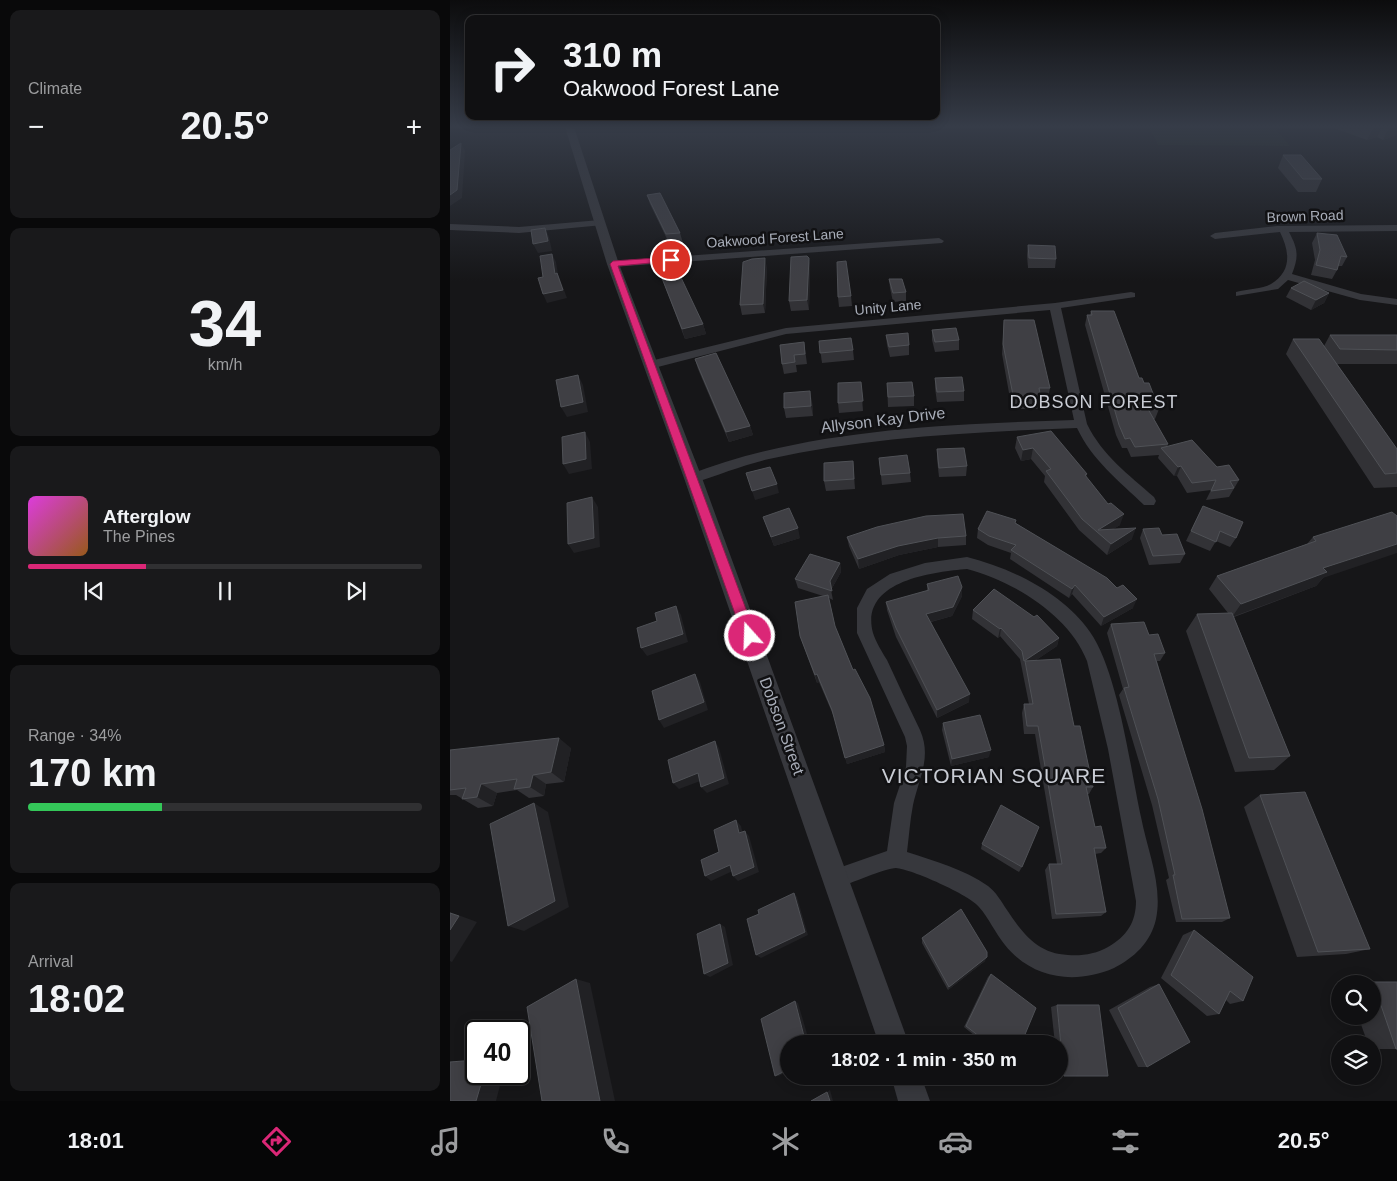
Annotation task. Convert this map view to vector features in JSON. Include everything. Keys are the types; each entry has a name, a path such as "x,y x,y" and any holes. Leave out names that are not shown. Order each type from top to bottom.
{"street":[{"name":"Dobson Street","path":"586,178 613,264 837,878 891,1035"},
{"path":"450,227 520,230 600,223"},
{"name":"Brown Road","path":"1215,236 1283,229 1397,228"},
{"path":"1240,294 1274,287 1286,276 1293,258 1293,248 1283,229"},
{"name":"Oakwood Forest Lane","path":"613,264 939,241"},
{"path":"1286,276 1360,297 1397,302"},
{"name":"Unity Lane","path":"650,365 786,331 1055,306 1130,295"},
{"path":"1055,306 1081,424 1090,443 1102,458 1149,501"},
{"name":"Allyson Kay Drive","path":"692,478 784,451 810,447 930,431 1081,424"},
{"path":"837,878 896,858 954,878 981,893 1022,950 1053,965 1075,967 1096,964 1115,956 1138,935 1143,926 1146,915 1146,892 1120,762 1101,680 1084,637 1075,625 1052,605 1027,589 974,564 945,565 896,578 873,595 866,606 865,632 914,736 918,753 913,780 906,796 896,858"},
{"path":"909,1085 914,1101"}],"building":[{"path":"450,178 458,178 457,190 450,195"},
{"path":"660,193 680,233 666,234 647,195"},
{"path":"545,228 548,241 533,244 531,230"},
{"path":"1317,233 1337,235 1347,257 1341,256 1337,270 1316,265 1320,250"},
{"path":"1028,245 1055,246 1056,259 1029,258"},
{"path":"552,254 555,274 557,273 563,290 543,294 538,278 543,277 540,256"},
{"path":"807,256 809,258 807,300 789,301 791,257"},
{"path":"765,258 763,304 740,305 743,262"},
{"path":"846,261 851,296 838,297 837,262"},
{"path":"676,267 703,324 682,329 658,268"},
{"path":"889,279 902,279 906,292 893,293"},
{"path":"1304,281 1329,293 1316,300 1291,288"},
{"path":"1091,311 1114,311 1139,378 1142,378 1144,383 1149,383 1159,409 1148,409 1168,444 1135,447 1130,438 1125,439 1119,425 1087,315 1092,315"},
{"path":"1004,320 1034,320 1050,388 1039,388 1041,399 1020,399 1020,395 1013,395 1003,344"},
{"path":"956,328 959,340 935,342 932,330"},
{"path":"908,333 909,345 889,347 886,335"},
{"path":"1330,335 1397,335 1397,350 1340,349"},
{"path":"851,338 853,350 820,353 819,341"},
{"path":"1293,339 1319,339 1397,449 1397,473 1385,474"},
{"path":"804,342 805,354 794,355 795,362 782,364 780,345"},
{"path":"716,353 750,426 726,432 695,359"},
{"path":"578,375 583,402 561,407 556,380"},
{"path":"962,377 964,391 937,392 935,378"},
{"path":"861,382 863,401 838,403 838,383"},
{"path":"912,382 914,396 888,397 887,383"},
{"path":"810,391 811,406 784,408 784,393"},
{"path":"1051,431 1087,474 1085,475 1108,504 1111,503 1124,514 1098,530 1136,528 1111,544 1082,519 1046,471 1051,469 1033,448 1023,450 1017,437"},
{"path":"585,432 586,459 563,464 562,437"},
{"path":"1192,440 1217,467 1229,465 1239,480 1230,481 1234,488 1211,491 1216,480 1192,483 1181,466 1178,467 1161,448"},
{"path":"964,448 967,466 939,468 937,449"},
{"path":"907,455 910,473 881,475 879,458"},
{"path":"853,461 854,479 824,481 824,463"},
{"path":"770,467 777,484 752,491 746,473"},
{"path":"592,497 594,538 568,544 567,503"},
{"path":"1203,506 1243,522 1236,538 1220,531 1216,542 1191,531"},
{"path":"789,508 798,528 771,537 763,517"},
{"path":"987,511 1016,520 1015,523 1107,578 1117,588 1123,585 1137,599 1104,617 1075,585 1072,589 1011,550 1016,545 989,536 978,529"},
{"path":"1392,512 1397,516 1397,544 1323,568 1327,572 1241,604 1217,576 1316,541 1313,537"},
{"path":"963,514 966,536 938,538 898,546 858,559 847,537 877,527 926,516"},
{"path":"1159,528 1162,535 1177,534 1185,554 1153,556 1143,529"},
{"path":"810,554 840,563 830,581 832,591 795,579"},
{"path":"958,576 962,587 953,607 926,614 970,694 937,710 896,628 886,602 929,590 927,584"},
{"path":"994,589 1034,617 1037,615 1059,638 1024,661 1022,651 1001,628 973,610"},
{"path":"828,595 835,626 853,670 855,669 870,698 884,745 845,758 832,710 817,674 815,675 800,636 795,602"},
{"path":"676,606 683,634 641,648 637,628 657,621 655,613"},
{"path":"1232,613 1290,756 1249,758 1197,614"},
{"path":"1144,622 1149,635 1158,634 1165,653 1154,654 1202,809 1230,918 1182,919 1173,875 1175,875 1158,799 1124,688 1129,687 1111,624"},
{"path":"1060,659 1074,726 1080,726 1093,787 1086,787 1095,827 1101,826 1106,848 1094,848 1106,912 1056,914 1049,864 1062,864 1038,726 1027,726 1024,704 1033,704 1025,661"},
{"path":"695,674 704,702 659,720 652,691"},
{"path":"980,715 991,750 952,759 943,723"},
{"path":"559,738 551,772 533,775 530,787 514,789 517,779 481,784 477,797 462,799 466,788 450,790 450,750"},
{"path":"715,741 724,778 701,787 698,773 673,783 668,760"},
{"path":"1305,792 1370,949 1318,952 1260,795"},
{"path":"534,803 555,901 508,926 490,824"},
{"path":"1001,805 1039,827 1022,867 982,844"},
{"path":"736,820 739,833 745,831 754,867 733,876 730,865 705,876 701,860 719,852 714,830"},
{"path":"794,893 805,932 756,955 747,919 759,914 758,910"},
{"path":"961,909 987,952 987,957 949,987 922,938"},
{"path":"450,913 459,916 450,930"},
{"path":"720,924 728,963 704,974 697,934"},
{"path":"1194,930 1253,977 1243,1001 1230,991 1219,1014 1171,975"},
{"path":"991,974 1036,1008 1025,1035 978,1035 966,1026"},
{"path":"576,979 600,1101 542,1101 527,1007"},
{"path":"1381,982 1397,982 1396,1049 1381,1005"},
{"path":"1159,984 1190,1042 1147,1067 1118,1008"},
{"path":"795,1001 804,1035 780,1035 780,1074 775,1076 761,1019"},
{"path":"1057,1005 1099,1005 1108,1076 1068,1076 1068,1035 1060,1035"},
{"path":"465,1061 465,1085 481,1085 476,1101 450,1101 450,1062"},
{"path":"827,1092 830,1101 811,1101"}],"district":[{"name":"DOBSON FOREST","path":"1094,402"},
{"name":"VICTORIAN SQUARE","path":"994,775"}],"route":[{"path":"671,260 613,264 750,636"}]}
